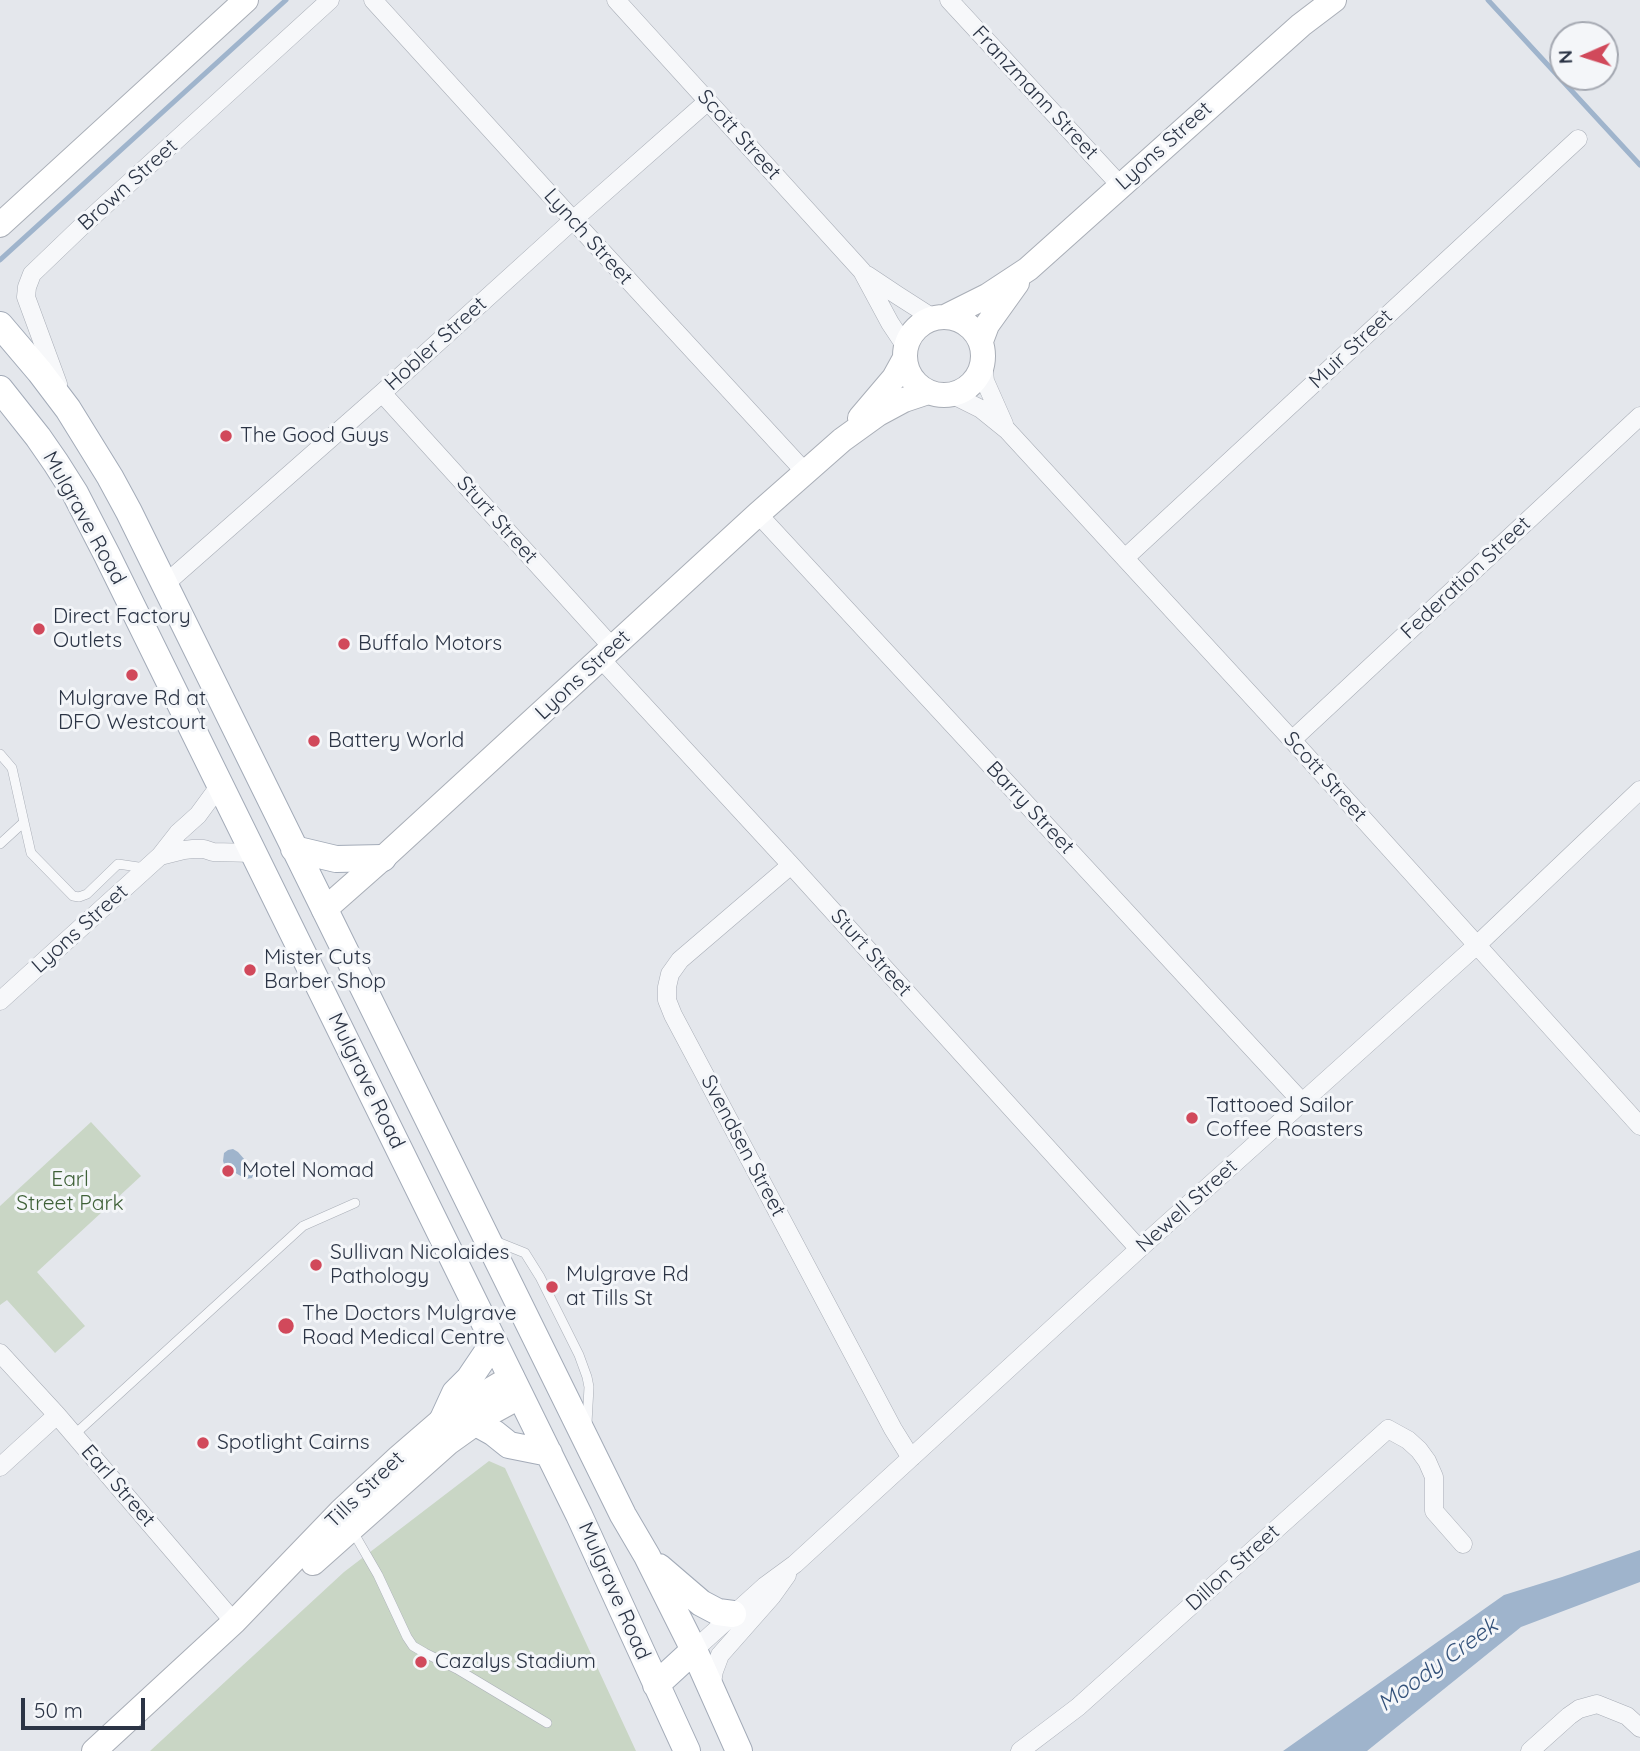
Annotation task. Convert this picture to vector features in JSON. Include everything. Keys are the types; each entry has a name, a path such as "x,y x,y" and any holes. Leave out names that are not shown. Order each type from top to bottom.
{"main road":[{"name":"Mulgrave Road","path":"0,325 68,409 110,477 585,1440 694,1650 739,1751"},
{"name":"Mulgrave Road","path":"0,389 38,437 75,493 107,555 549,1453 687,1751"},
{"path":"294,849 336,859 383,859"},
{"path":"293,933 324,910"},
{"path":"443,1419 455,1393 494,1342"},
{"path":"516,1387 551,1368"},
{"path":"476,1423 509,1445 549,1453"},
{"path":"647,1556 701,1603 718,1612 733,1614"},
{"path":"656,1685 694,1650"}],"street":[{"path":"0,225 246,0"},
{"name":"Brown Street","path":"68,409 27,301 29,280 81,227 330,0"},
{"name":"Lynch Street","path":"373,0 805,472"},
{"name":"Scott Street","path":"616,0 862,271 897,295 940,317"},
{"name":"Franzmann Street","path":"949,0 1120,186"},
{"name":"Lyons Street","path":"1301,25 1322,0"},
{"name":"Lyons Street","path":"940,317 987,296 1028,269 1301,25 1334,0"},
{"name":"Hobler Street","path":"164,585 708,101"},
{"name":"Muir Street","path":"1125,558 1578,139"},
{"name":"Lyons Street","path":"982,351 987,325 1028,269"},
{"name":"Scott Street","path":"862,271 905,353"},
{"path":"940,317 958,318 967,324 975,331 982,351 980,373 973,383 953,395 941,396 928,392 911,378 907,368 905,353 909,337 915,328 924,322 940,317"},
{"name":"Scott Street","path":"982,351 985,381 1007,430"},
{"name":"Lyons Street","path":"842,440 894,378 905,353"},
{"name":"Lyons Street","path":"324,910 842,440 878,414 904,400 928,392"},
{"name":"Sturt Street","path":"382,393 791,865 1139,1249"},
{"name":"Scott Street","path":"953,395 981,409 1007,430 1292,740 1640,1126"},
{"path":"0,407 38,437"},
{"name":"Federation Street","path":"1292,740 1640,416"},
{"name":"Barry Street","path":"758,514 1302,1102"},
{"name":"Lyons Street","path":"0,1001 154,863 198,815 220,785"},
{"name":"Newell Street","path":"694,1650 765,1586 795,1564 1477,945 1640,790"},
{"path":"154,863 193,849 254,853"},
{"name":"Svendsen Street","path":"791,865 680,960 670,974 667,1000 892,1429 911,1458"},
{"name":"Earl Street","path":"0,1353 57,1415 234,1622"},
{"name":"Tills Street","path":"346,1520 399,1457 443,1419 460,1408 516,1387"},
{"name":"Tills Street","path":"94,1751 346,1520 476,1423 516,1387"},
{"path":"0,1467 57,1415"},
{"name":"Dillon Street","path":"1020,1751 1078,1707 1388,1429 1414,1445 1427,1461 1434,1478 1434,1510 1462,1544"},
{"name":"Newell Street","path":"711,1688 720,1655 772,1596 795,1564"},
{"path":"1530,1751 1569,1716 1579,1709 1597,1704 1627,1716 1640,1728"},
{"name":"Dillon Street","path":"1040,1751 1078,1707"}],"lane":[{"path":"0,754 12,768 31,853 73,896 87,894 118,864 154,863"},
{"path":"0,844 24,822"},
{"path":"74,1435 303,1226 355,1203"},
{"path":"487,1238 525,1253 579,1355 589,1387 585,1440"},
{"path":"346,1520 413,1646 547,1723"}],"green space":[{"name":"Earl Street Park","path":"91,1122 141,1176 37,1272 85,1326 55,1353 7,1300 0,1305 0,1206"},
{"name":"Cazalys Stadium","path":"489,1461 505,1468 636,1751 150,1751 344,1572"}],"water":[{"path":"233,1149 252,1168 252,1178 246,1179 225,1167 224,1153"},
{"name":"Moody Creek","path":"1640,1550 1640,1582 1521,1627 1367,1751 1283,1751 1504,1595"}],"waterway":[{"path":"0,260 286,0"},
{"path":"1488,0 1640,165"}],"place":[{"name":"The Good Guys","path":"226,436"},
{"name":"Direct Factory Outlets","path":"39,629"},
{"name":"Buffalo Motors","path":"344,644"},
{"name":"Mulgrave Rd at DFO Westcourt","path":"132,675"},
{"name":"Battery World","path":"314,741"},
{"name":"Mister Cuts Barber Shop","path":"250,970"},
{"name":"Tattooed Sailor Coffee Roasters","path":"1192,1118"},
{"name":"Motel Nomad","path":"228,1171"},
{"name":"Sullivan Nicolaides Pathology","path":"316,1265"},
{"name":"Mulgrave Rd at Tills St","path":"552,1287"},
{"name":"The Doctors Mulgrave Road Medical Centre","path":"286,1326"},
{"name":"Spotlight Cairns","path":"203,1443"},
{"name":"Cazalys Stadium","path":"421,1662"}]}
